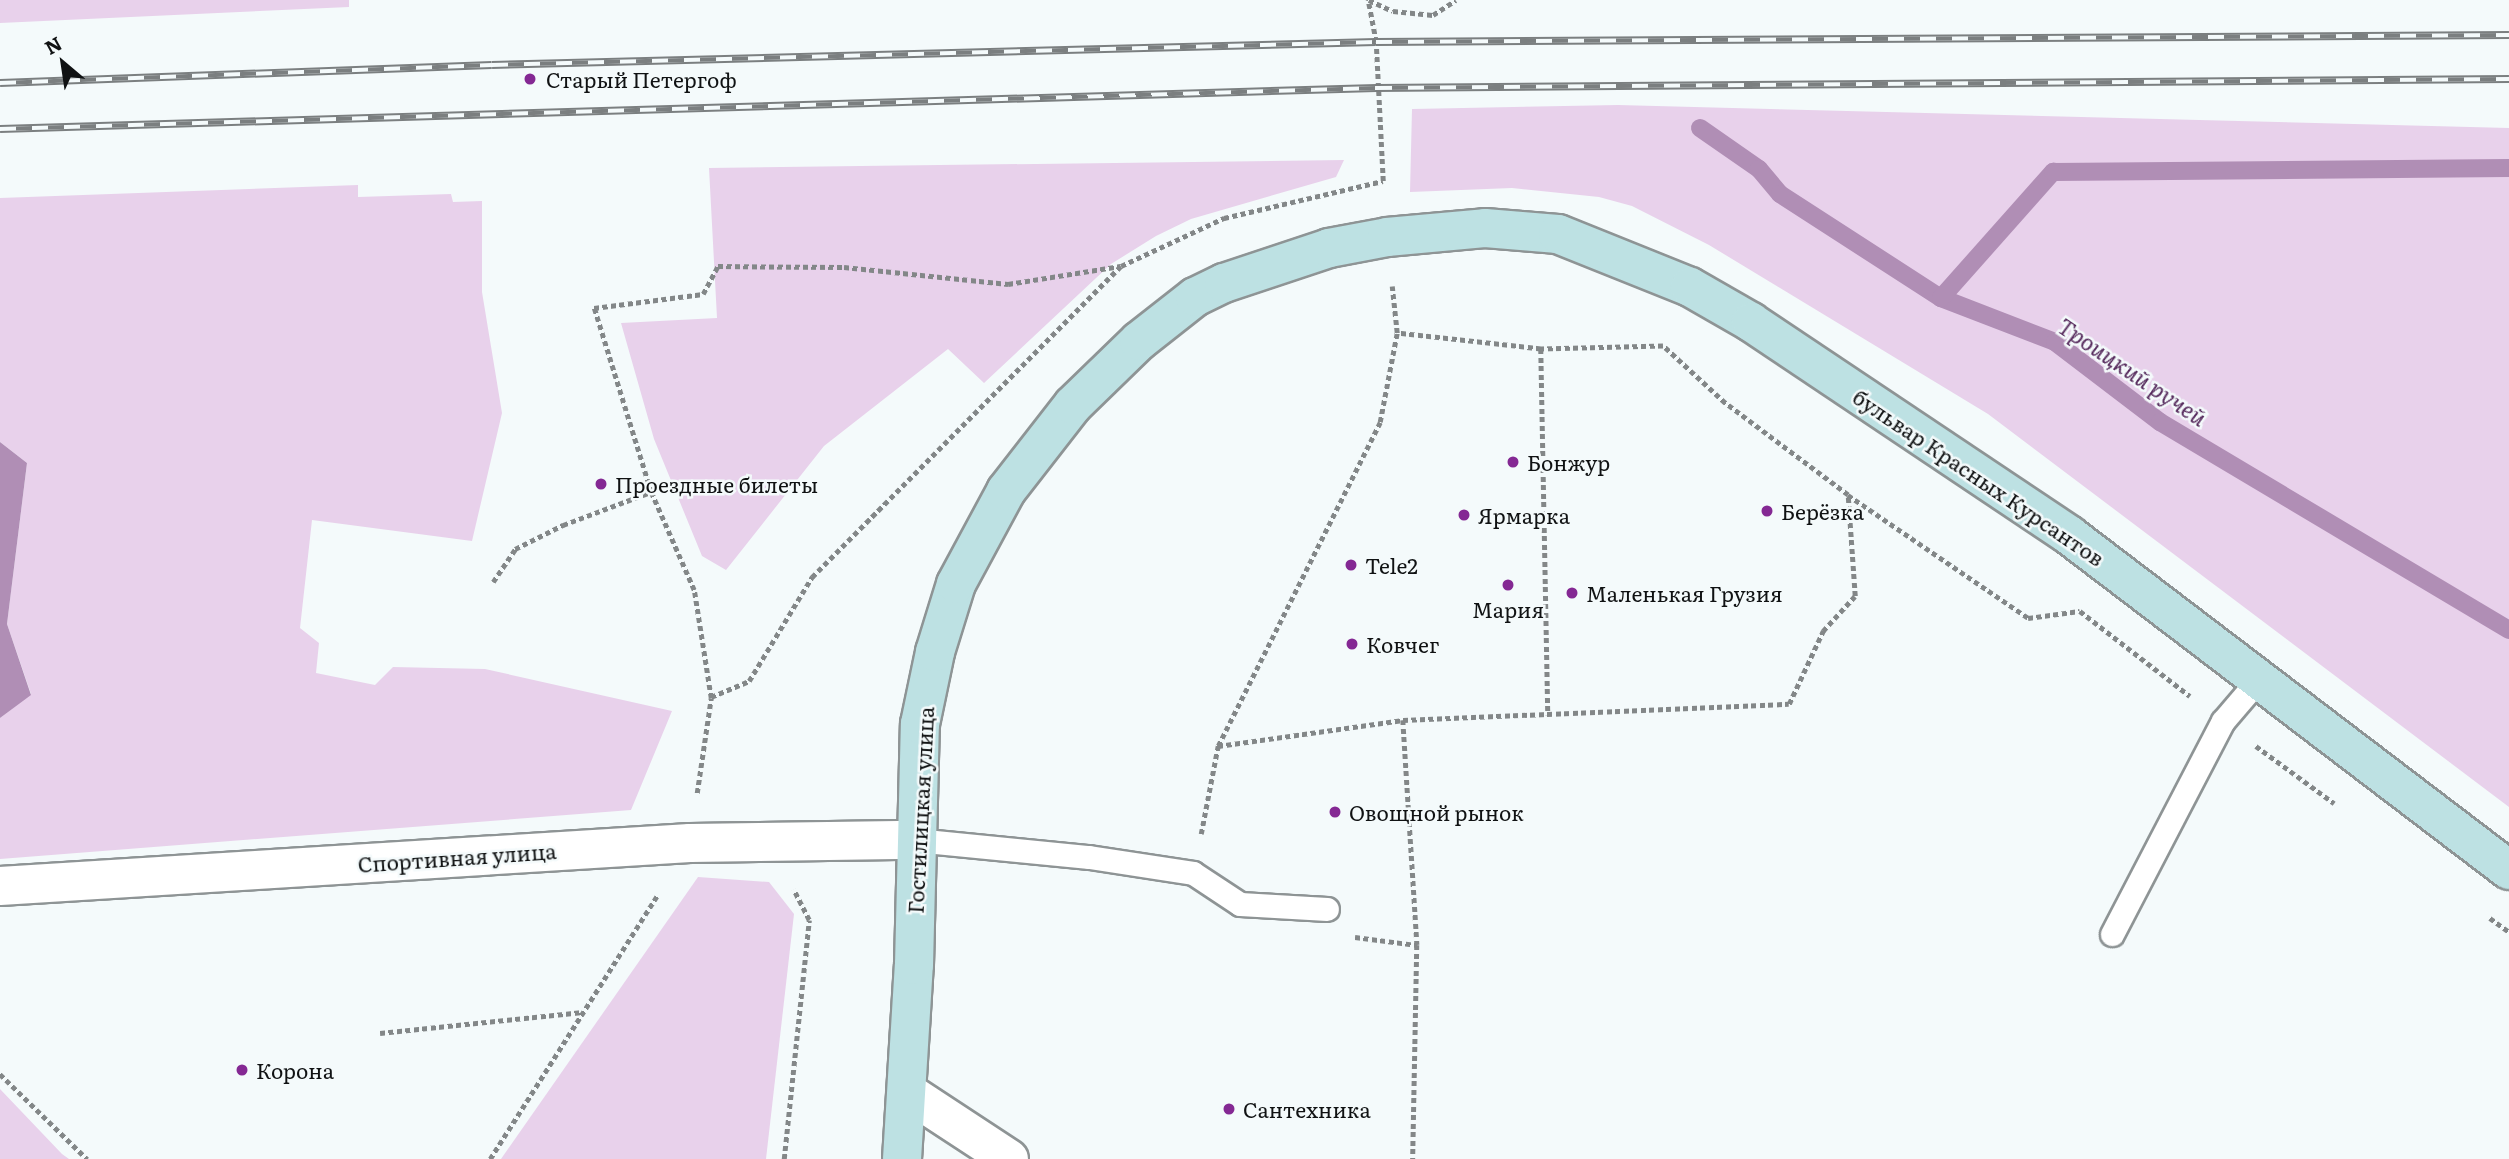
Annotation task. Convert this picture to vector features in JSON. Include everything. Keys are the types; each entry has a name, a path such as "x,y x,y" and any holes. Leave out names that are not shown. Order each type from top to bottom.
{"main road":[{"name":"бульвар Красных Курсантов","path":"1387,237 1485,228 1558,234 1597,246 1690,287 1751,322 2069,535 2509,870"},
{"name":"Гостилицкая улица","path":"902,1159 920,724 934,652 956,584 1006,491 1073,405 1139,341 1195,297 1271,264 1387,237"}],"street":[{"name":"Спортивная улица","path":"0,886 690,843 915,840"},
{"path":"906,1092 1009,1159"}],"lane":[{"path":"2112,934 2222,721 2258,680"},
{"path":"915,840 1089,857 1193,873 1240,904 1326,909"}],"path":[{"path":"1369,0 1393,11 1433,15 1456,0"},
{"path":"1369,0 1376,42 1382,181"},
{"path":"489,1159 690,843 711,698 694,590 651,492 594,308 703,294 718,267 844,267 1008,284 1121,266"},
{"path":"1193,873 1218,746 1380,422 1397,334 1392,282"},
{"path":"1218,746 1404,720 1789,704 1823,631 1855,596 1848,495 1756,427 1663,345 1541,349 1397,334"},
{"path":"1541,349 1548,715"},
{"path":"493,582 515,549 563,525 651,492"},
{"path":"1404,720 1417,945 1413,1159"},
{"path":"784,1159 809,920 790,882"},
{"path":"380,1033 583,1012"},
{"path":"0,1074 87,1159"}],"shaded area":[{"path":"0,0 349,0 349,7 0,23"},
{"path":"1618,105 2509,128 2509,807 1988,414 1709,245 1632,206 1599,197 1512,188 1410,192 1412,109"},
{"path":"1344,160 1336,177 1191,219 1156,236 1111,264 984,383 948,349 824,446 726,570 702,556 654,439 621,323 717,318 709,168"},
{"path":"358,185 358,197 451,194 453,202 482,201 482,292 502,413 472,541 312,520 300,628 319,643 316,673 375,685 393,667 485,669 672,711 631,810 0,859 0,718 31,694 7,624 27,463 0,442 0,198"},
{"path":"0,442 27,463 7,624 31,695 0,718"},
{"path":"698,877 769,882 794,914 766,1159 501,1159"},
{"path":"0,1089 62,1154 69,1159 0,1159"}],"waterway":[{"name":"Троицкий ручей","path":"1700,128 1759,169 1780,194 1941,298 2055,342 2160,422 2509,630"},
{"path":"1941,298 2053,172 2509,168"}],"railway":[{"path":"0,83 492,65 1376,42 2509,35"},
{"path":"0,129 1376,88 2509,79"}],"place":[{"name":"Старый Петергоф","path":"530,79"},
{"name":"Бонжур","path":"1513,462"},
{"name":"Проездные билеты","path":"601,484"},
{"name":"Берёзка","path":"1767,511"},
{"name":"Ярмарка","path":"1464,515"},
{"name":"Tele2","path":"1351,565"},
{"name":"Мария","path":"1508,585"},
{"name":"Маленькая Грузия","path":"1572,593"},
{"name":"Ковчег","path":"1352,644"},
{"name":"Овощной рынок","path":"1335,812"},
{"name":"Корона","path":"242,1070"},
{"name":"Сантехника","path":"1229,1109"}]}
